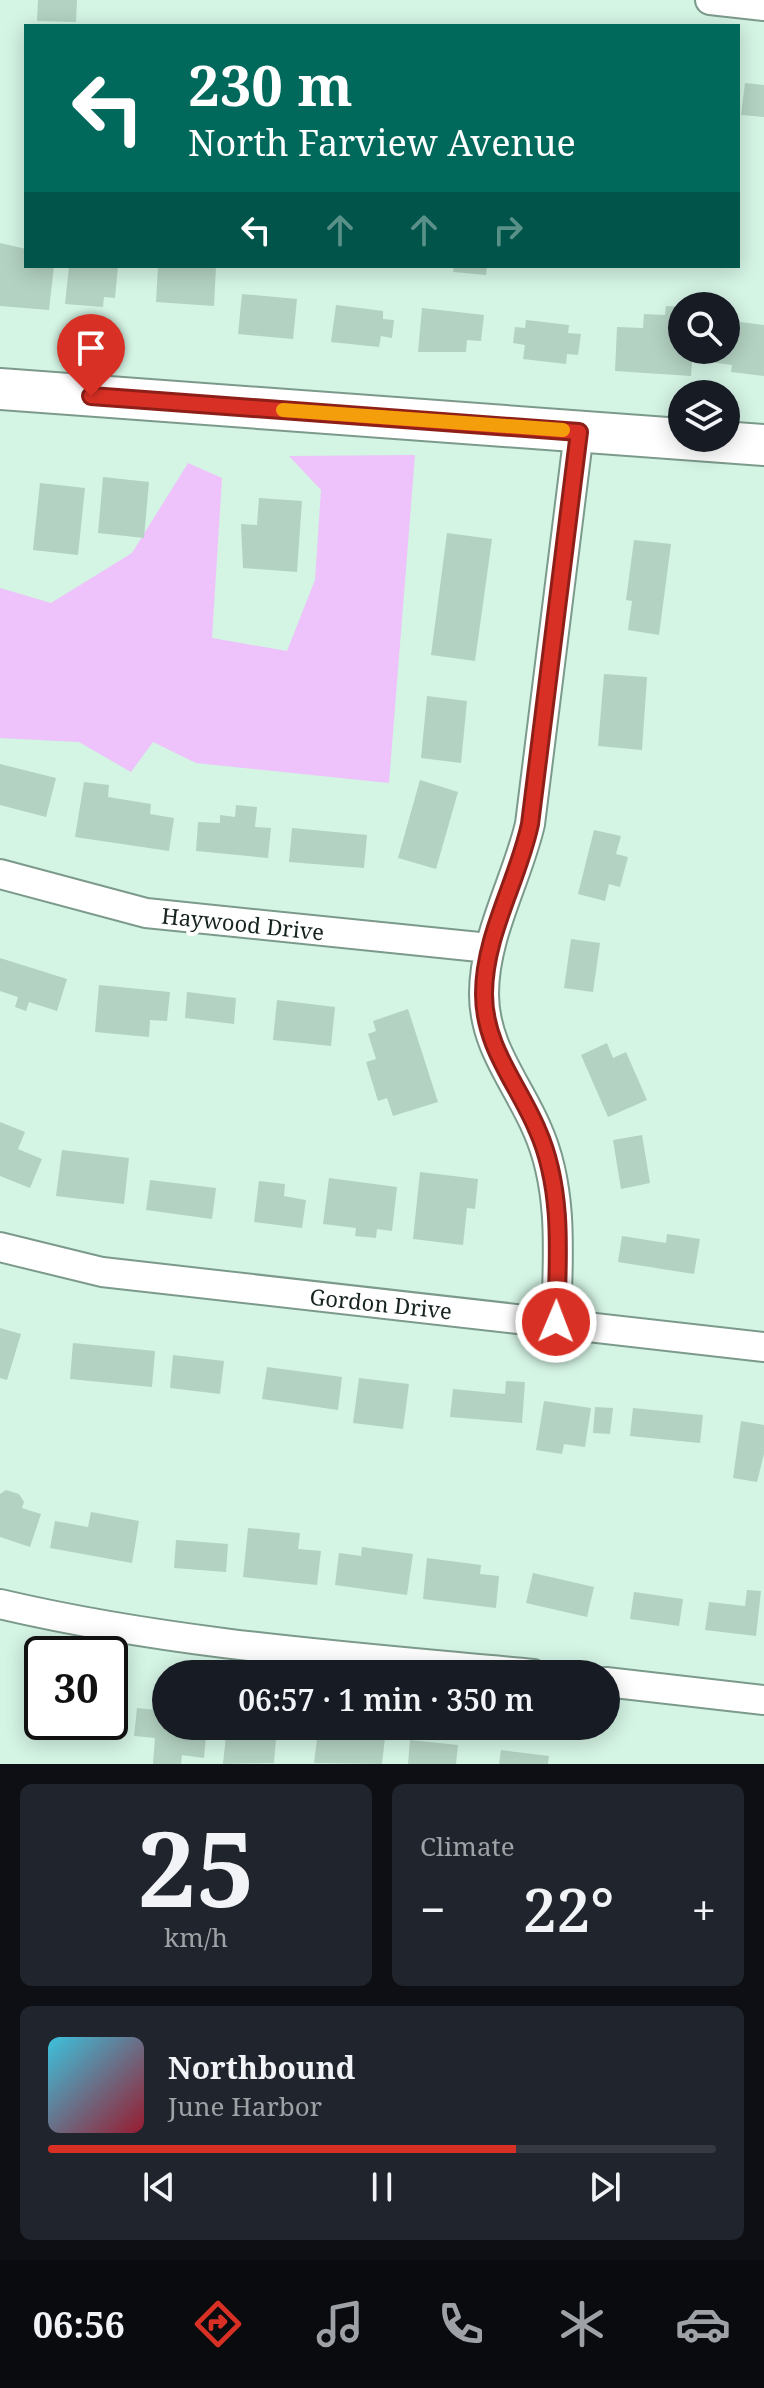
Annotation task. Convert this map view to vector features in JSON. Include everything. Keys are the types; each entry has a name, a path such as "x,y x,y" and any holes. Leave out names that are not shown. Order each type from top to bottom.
{"street":[{"path":"710,0 764,6"},
{"path":"0,389 764,445"},
{"path":"556,1322 554,1181 537,1128 508,1078 491,1039 484,995 489,948 523,858 530,824 579,432"},
{"name":"Haywood Drive","path":"0,874 146,913 489,948"},
{"name":"Gordon Drive","path":"0,1247 102,1272 764,1347"},
{"path":"0,1604 63,1619 215,1643 389,1660"},
{"path":"620,1684 764,1700"}],"shaded area":[{"path":"415,455 389,783 196,763 153,742 131,772 79,742 0,738 0,588 51,603 132,553 188,463 222,478 212,638 287,651 315,580 321,490 289,456"}],"building":[{"path":"38,0 77,0 76,22 37,21"},
{"path":"745,83 764,85 764,117 741,115"},
{"path":"0,243 24,249 24,268 54,268 49,310 0,306"},
{"path":"69,268 118,268 115,298 104,297 103,307 65,304"},
{"path":"158,268 216,268 214,306 156,302"},
{"path":"454,268 487,268 486,275 453,272"},
{"path":"242,294 297,299 293,339 238,334"},
{"path":"336,305 383,311 383,319 394,320 392,338 381,336 379,347 331,342"},
{"path":"668,306 668,364 692,364 691,376 615,371 617,327 643,328 644,314 665,315"},
{"path":"422,308 484,315 481,341 467,340 466,352 418,352"},
{"path":"526,320 569,325 568,333 581,334 578,355 567,354 566,364 523,359 525,345 513,343 515,327 525,328"},
{"path":"740,322 764,325 764,376 731,372 732,365 725,364 740,364"},
{"path":"103,477 149,482 144,538 98,533"},
{"path":"40,483 85,488 78,555 33,550"},
{"path":"259,498 302,501 297,572 243,568 241,524 257,525"},
{"path":"447,533 492,539 475,661 431,655"},
{"path":"634,540 671,544 659,635 628,630 632,601 626,600"},
{"path":"604,674 647,677 642,750 598,746"},
{"path":"427,696 467,701 461,763 421,758"},
{"path":"0,764 56,778 46,817 0,805"},
{"path":"420,780 458,792 436,869 398,858"},
{"path":"84,782 109,785 108,797 151,804 150,814 174,818 169,851 75,837"},
{"path":"236,805 257,807 255,827 271,828 268,858 196,851 198,822 220,823 220,815 235,817"},
{"path":"292,828 367,835 364,868 289,862"},
{"path":"594,830 621,836 616,854 628,857 620,887 609,884 605,901 578,894"},
{"path":"571,939 600,943 593,992 564,988"},
{"path":"0,958 67,979 57,1011 29,1002 26,1011 15,1007 18,997 0,991"},
{"path":"99,985 170,992 167,1021 150,1020 149,1037 95,1032"},
{"path":"187,992 236,998 234,1024 185,1018"},
{"path":"277,1000 335,1007 331,1046 273,1040"},
{"path":"408,1009 438,1102 393,1116 387,1098 378,1101 366,1062 376,1059 368,1034 376,1031 373,1021"},
{"path":"607,1043 613,1058 626,1052 647,1100 608,1117 581,1055"},
{"path":"0,1122 25,1132 18,1149 42,1159 30,1188 0,1176"},
{"path":"642,1135 650,1183 621,1189 613,1140"},
{"path":"62,1150 129,1158 124,1204 56,1196"},
{"path":"420,1172 478,1179 475,1209 467,1208 463,1245 413,1239"},
{"path":"329,1178 397,1187 392,1231 377,1229 376,1238 355,1236 356,1228 323,1224"},
{"path":"150,1180 216,1188 212,1219 146,1210"},
{"path":"259,1181 285,1184 284,1196 306,1200 302,1228 254,1222"},
{"path":"667,1234 700,1239 694,1274 618,1262 622,1236 666,1243"},
{"path":"0,1328 21,1334 7,1380 0,1378"},
{"path":"73,1343 155,1351 152,1387 70,1379"},
{"path":"173,1355 224,1361 220,1394 170,1388"},
{"path":"267,1367 342,1377 338,1410 262,1399"},
{"path":"359,1378 409,1384 403,1429 353,1423"},
{"path":"506,1381 525,1382 522,1423 450,1417 453,1389 505,1394"},
{"path":"544,1401 591,1408 585,1447 564,1444 562,1454 536,1450"},
{"path":"595,1407 613,1408 610,1434 593,1433"},
{"path":"633,1408 703,1415 700,1443 630,1436"},
{"path":"741,1421 764,1425 764,1454 757,1482 733,1478"},
{"path":"6,1490 19,1494 24,1502 22,1508 41,1514 30,1547 0,1537 0,1494"},
{"path":"91,1512 139,1521 132,1563 50,1548 55,1521 88,1527"},
{"path":"248,1528 300,1533 298,1549 321,1551 317,1585 243,1577"},
{"path":"176,1540 228,1544 226,1572 174,1568"},
{"path":"362,1547 413,1554 407,1595 335,1585 339,1553 361,1556"},
{"path":"427,1558 481,1565 480,1574 499,1576 496,1608 423,1599"},
{"path":"533,1573 594,1587 587,1617 526,1603"},
{"path":"747,1590 761,1591 756,1636 705,1630 709,1602 745,1606"},
{"path":"634,1592 683,1599 679,1626 630,1619"},
{"path":"137,1708 152,1710 152,1738 134,1736"},
{"path":"155,1740 206,1740 204,1758 182,1755 181,1764 153,1764"},
{"path":"226,1740 276,1740 274,1763 223,1764"},
{"path":"317,1740 385,1740 382,1764 314,1763"},
{"path":"410,1740 458,1745 456,1764 408,1764"},
{"path":"501,1750 549,1756 548,1764 499,1764"}],"slow traffic":[{"path":"283,410 563,430"}],"route":[{"path":"91,396 579,432 530,824 523,858 489,948 484,995 491,1039 508,1078 537,1128 554,1181 558,1250 556,1322"}]}
